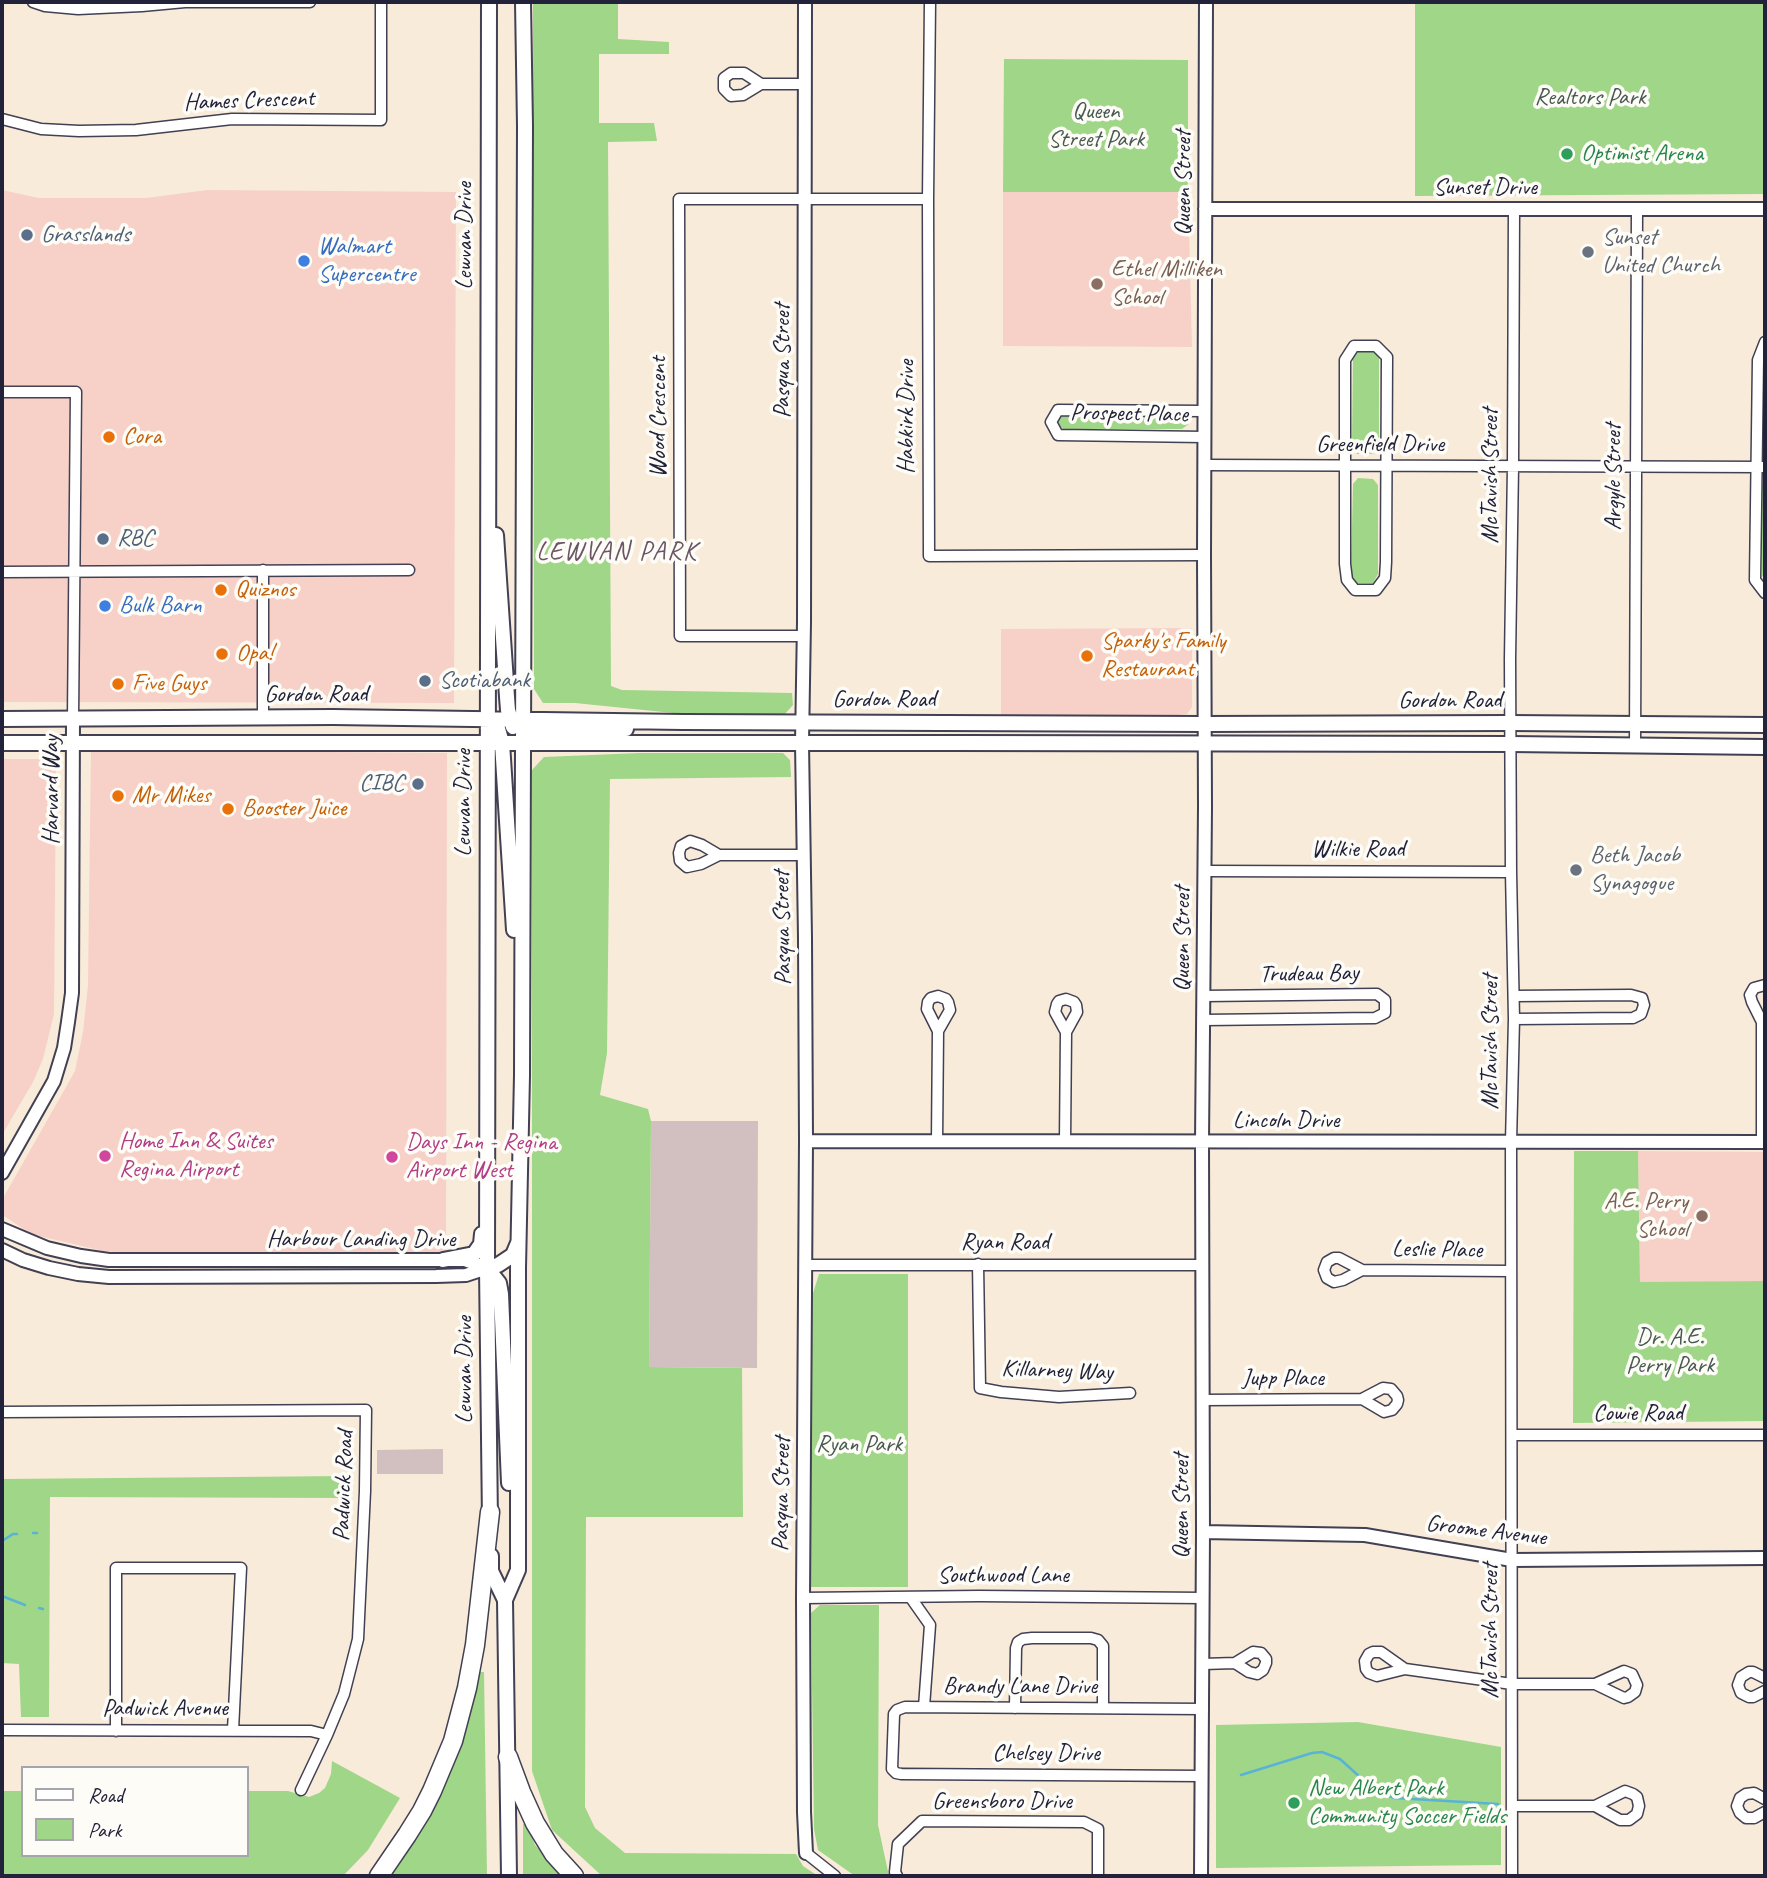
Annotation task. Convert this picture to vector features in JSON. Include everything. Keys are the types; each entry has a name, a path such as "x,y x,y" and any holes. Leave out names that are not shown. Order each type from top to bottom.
{"highway":[{"path":"379,1876 422,1811 453,1741 472,1665 490,1512"},
{"path":"508,1757 535,1823 554,1854 575,1876"}],"main road":[{"name":"Lewvan Drive","path":"487,719 489,2"},
{"path":"514,2 525,126"},
{"path":"517,719 525,126 523,2"},
{"path":"488,404 507,697 517,719 521,737 665,727 683,722"},
{"name":"Gordon Road","path":"2,719 1765,726"},
{"path":"487,719 495,722 522,1075"},
{"name":"Lewvan Drive","path":"505,1600 519,1570 521,737"},
{"name":"Gordon Road","path":"2,743 496,740 521,737 802,743 1765,747"},
{"name":"Lewvan Drive","path":"496,740 487,1156 487,1391 491,1572 505,1600 509,1876"},
{"path":"443,1260 474,1254 481,1244 487,1156"},
{"path":"518,1243 513,1255 498,1265 487,1268 499,1283 501,1294 510,1501 519,1570"}],"street":[{"path":"33,2 45,6 78,9 185,2 310,2"},
{"name":"Hames Crescent","path":"2,119 41,130 79,131 136,130 232,119 381,120 381,2"},
{"name":"Pasqua Street","path":"804,2 802,743 806,1141 803,1598 806,1853"},
{"name":"Habkirk Drive","path":"930,2 929,556 1204,555"},
{"name":"Queen Street","path":"1201,1876 1206,2"},
{"path":"761,84 804,84"},
{"name":"Wood Crescent","path":"803,199 679,199 679,322 680,636 804,636"},
{"path":"803,199 928,199"},
{"name":"Sunset Drive","path":"1205,209 1765,209"},
{"name":"McTavish Street","path":"1512,1876 1511,1142 1514,996 1510,723 1514,209"},
{"name":"Argyle Street","path":"1635,745 1636,209"},
{"path":"1765,342 1758,360 1761,467 1755,580 1765,593"},
{"path":"1354,346 1376,346 1387,357 1387,466 1385,578 1376,590 1355,590 1347,580 1346,466 1345,360 1354,346"},
{"name":"Harvard Way","path":"2,392 76,391 72,993 64,1048 54,1081 2,1173"},
{"name":"Prospect Place","path":"1204,411 1058,410 1051,422 1058,435 1204,437"},
{"name":"Greenfield Drive","path":"1205,465 1761,467"},
{"path":"263,570 263,718"},
{"path":"2,572 409,570"},
{"path":"719,855 803,855"},
{"name":"Wilkie Road","path":"1205,871 1511,872"},
{"path":"1764,1142 1764,1018 1750,995 1754,988 1765,985"},
{"name":"Trudeau Bay","path":"1204,996 1377,994 1385,1000 1385,1013 1375,1018 1204,1020"},
{"path":"1514,996 1631,995 1642,998 1644,1005 1642,1014 1633,1018 1514,1019"},
{"path":"937,1141 938,1031"},
{"path":"1065,1141 1066,1032"},
{"name":"Lincoln Drive","path":"806,1141 1764,1142"},
{"name":"Harbour Landing Drive","path":"2,1229 47,1248 109,1260 465,1260 487,1268"},
{"name":"Harbour Landing Drive","path":"2,1250 49,1268 109,1277 436,1276 466,1275 487,1268"},
{"name":"Killarney Way","path":"978,1264 980,1388 1059,1397 1130,1393"},
{"name":"Ryan Road","path":"806,1265 1203,1265"},
{"name":"Leslie Place","path":"1363,1270 1511,1271"},
{"name":"Jupp Place","path":"1203,1400 1362,1399"},
{"name":"Padwick Road","path":"2,1412 366,1410 364,1532 358,1639 344,1694 301,1790"},
{"name":"Cowie Road","path":"1512,1435 1765,1435"},
{"name":"Groome Avenue","path":"1203,1532 1365,1535 1512,1560 1765,1558"},
{"path":"116,1731 116,1568 241,1568 233,1730"},
{"name":"Southwood Lane","path":"803,1598 1203,1598"},
{"path":"911,1598 930,1625 925,1707"},
{"path":"1015,1708 1016,1648 1018,1642 1032,1638 1098,1640 1104,1646 1103,1708"},
{"path":"1203,1664 1235,1663"},
{"path":"1405,1669 1512,1684 1595,1684"},
{"path":"1765,1678 1749,1672 1741,1676 1738,1685 1741,1693 1749,1697 1765,1691"},
{"name":"Brandy Lane Drive","path":"892,1769 894,1714 905,1707 1203,1709"},
{"name":"Padwick Avenue","path":"2,1730 311,1731 327,1735"},
{"name":"Chelsey Drive","path":"892,1769 901,1774 1202,1776"},
{"path":"1765,1799 1754,1793 1746,1794 1740,1798 1737,1806 1746,1818 1754,1818 1765,1812"},
{"path":"1512,1806 1595,1806"},
{"name":"Greensboro Drive","path":"897,1876 895,1872 898,1844 922,1821 935,1821 1084,1822 1098,1829 1098,1876"},
{"path":"806,1853 835,1876"}],"shaded area":[{"name":"Grasslands","path":"2,190 39,198 146,198 207,190 456,192 454,703 2,702"},
{"name":"Ethel Milliken School","path":"1003,192 1188,192 1192,347 1003,346"},
{"path":"1192,628 1192,707 1187,714 1001,715 1001,629"},
{"path":"91,750 447,753 446,1252 165,1256 103,1251 31,1234 4,1216 2,1200 75,1071 83,1032 88,985"},
{"path":"2,759 56,759 56,768 54,1014 43,1059 33,1082 2,1135"},
{"path":"651,1121 758,1121 757,1368 649,1367"},
{"name":"A.E. Perry School","path":"1638,1151 1765,1152 1765,1281 1640,1283"},
{"path":"443,1449 443,1474 377,1474 377,1450"}],"green space":[{"path":"533,2 618,2 618,39 669,42 669,54 599,54 599,123 654,123 657,141 608,142 611,686 622,690 792,693 793,705 783,716 683,714 575,703 543,703 534,689"},
{"name":"Realtors Park","path":"1415,2 1765,2 1765,194 1415,196"},
{"name":"Queen Street Park","path":"1004,59 1188,60 1188,192 1003,192"},
{"path":"1359,350 1374,350 1379,357 1379,446 1374,454 1357,454 1352,446 1353,356"},
{"path":"1765,355 1765,451 1763,360"},
{"path":"1064,414 1182,415 1187,417 1189,424 1182,429 1063,429 1057,423"},
{"path":"1358,478 1373,479 1378,485 1378,574 1373,583 1357,583 1351,574 1353,484"},
{"path":"1765,481 1765,581 1762,575 1762,484"},
{"path":"640,753 783,753 790,760 791,777 610,779 607,1053 600,1095 648,1109 651,1121 649,1367 742,1368 743,1517 586,1517 585,1807 595,1828 625,1853 796,1854 803,1866 818,1876 602,1876 552,1830 532,1771 532,770 544,757"},
{"name":"Dr. A.E. Perry Park","path":"1574,1151 1638,1151 1640,1282 1765,1281 1765,1421 1573,1423"},
{"name":"Ryan Park","path":"819,1274 908,1274 908,1587 810,1587 810,1303"},
{"path":"349,1476 349,1498 50,1497 49,1717 21,1717 19,1664 2,1663 2,1479"},
{"path":"820,1605 879,1605 878,1825 889,1876 855,1876 818,1850 814,1829 811,1613"},
{"path":"476,1672 484,1672 487,1876 389,1876 426,1820 456,1757"},
{"path":"1358,1722 1501,1747 1501,1865 1216,1868 1216,1725"},
{"path":"332,1761 400,1798 368,1850 343,1876 2,1876 2,1791 21,1791 21,1857 248,1857 248,1791 288,1791 309,1797 325,1788 331,1774"},
{"path":"523,1824 527,1824 535,1845 564,1876 523,1876"}],"waterway":[{"path":"2,1541 17,1534"},
{"path":"2,1596 25,1605"},
{"path":"39,1608 43,1609"},
{"path":"1241,1775 1322,1752 1340,1759 1382,1794 1395,1798 1498,1804"}],"place":[{"name":"Optimist Arena","path":"1567,154"},
{"name":"Grasslands","path":"27,235"},
{"name":"Sunset United Church","path":"1588,252"},
{"name":"Walmart Supercentre","path":"304,261"},
{"name":"Ethel Milliken School","path":"1097,284"},
{"name":"Cora","path":"109,437"},
{"name":"RBC","path":"103,539"},
{"name":"Quiznos","path":"221,590"},
{"name":"Bulk Barn","path":"105,606"},
{"name":"Opa!","path":"222,654"},
{"name":"Sparky's Family Restaurant","path":"1087,656"},
{"name":"Scotiabank","path":"425,681"},
{"name":"Five Guys","path":"118,684"},
{"name":"CIBC","path":"418,784"},
{"name":"Mr Mikes","path":"118,796"},
{"name":"Booster Juice","path":"228,809"},
{"name":"Beth Jacob Synagogue","path":"1576,870"},
{"name":"Home Inn & Suites Regina Airport","path":"105,1156"},
{"name":"Days Inn - Regina Airport West","path":"392,1157"},
{"name":"A.E. Perry School","path":"1702,1216"},
{"name":"New Albert Park Community Soccer Fields","path":"1294,1803"}],"district":[{"name":"LEWVAN PARK","path":"617,552"}]}
